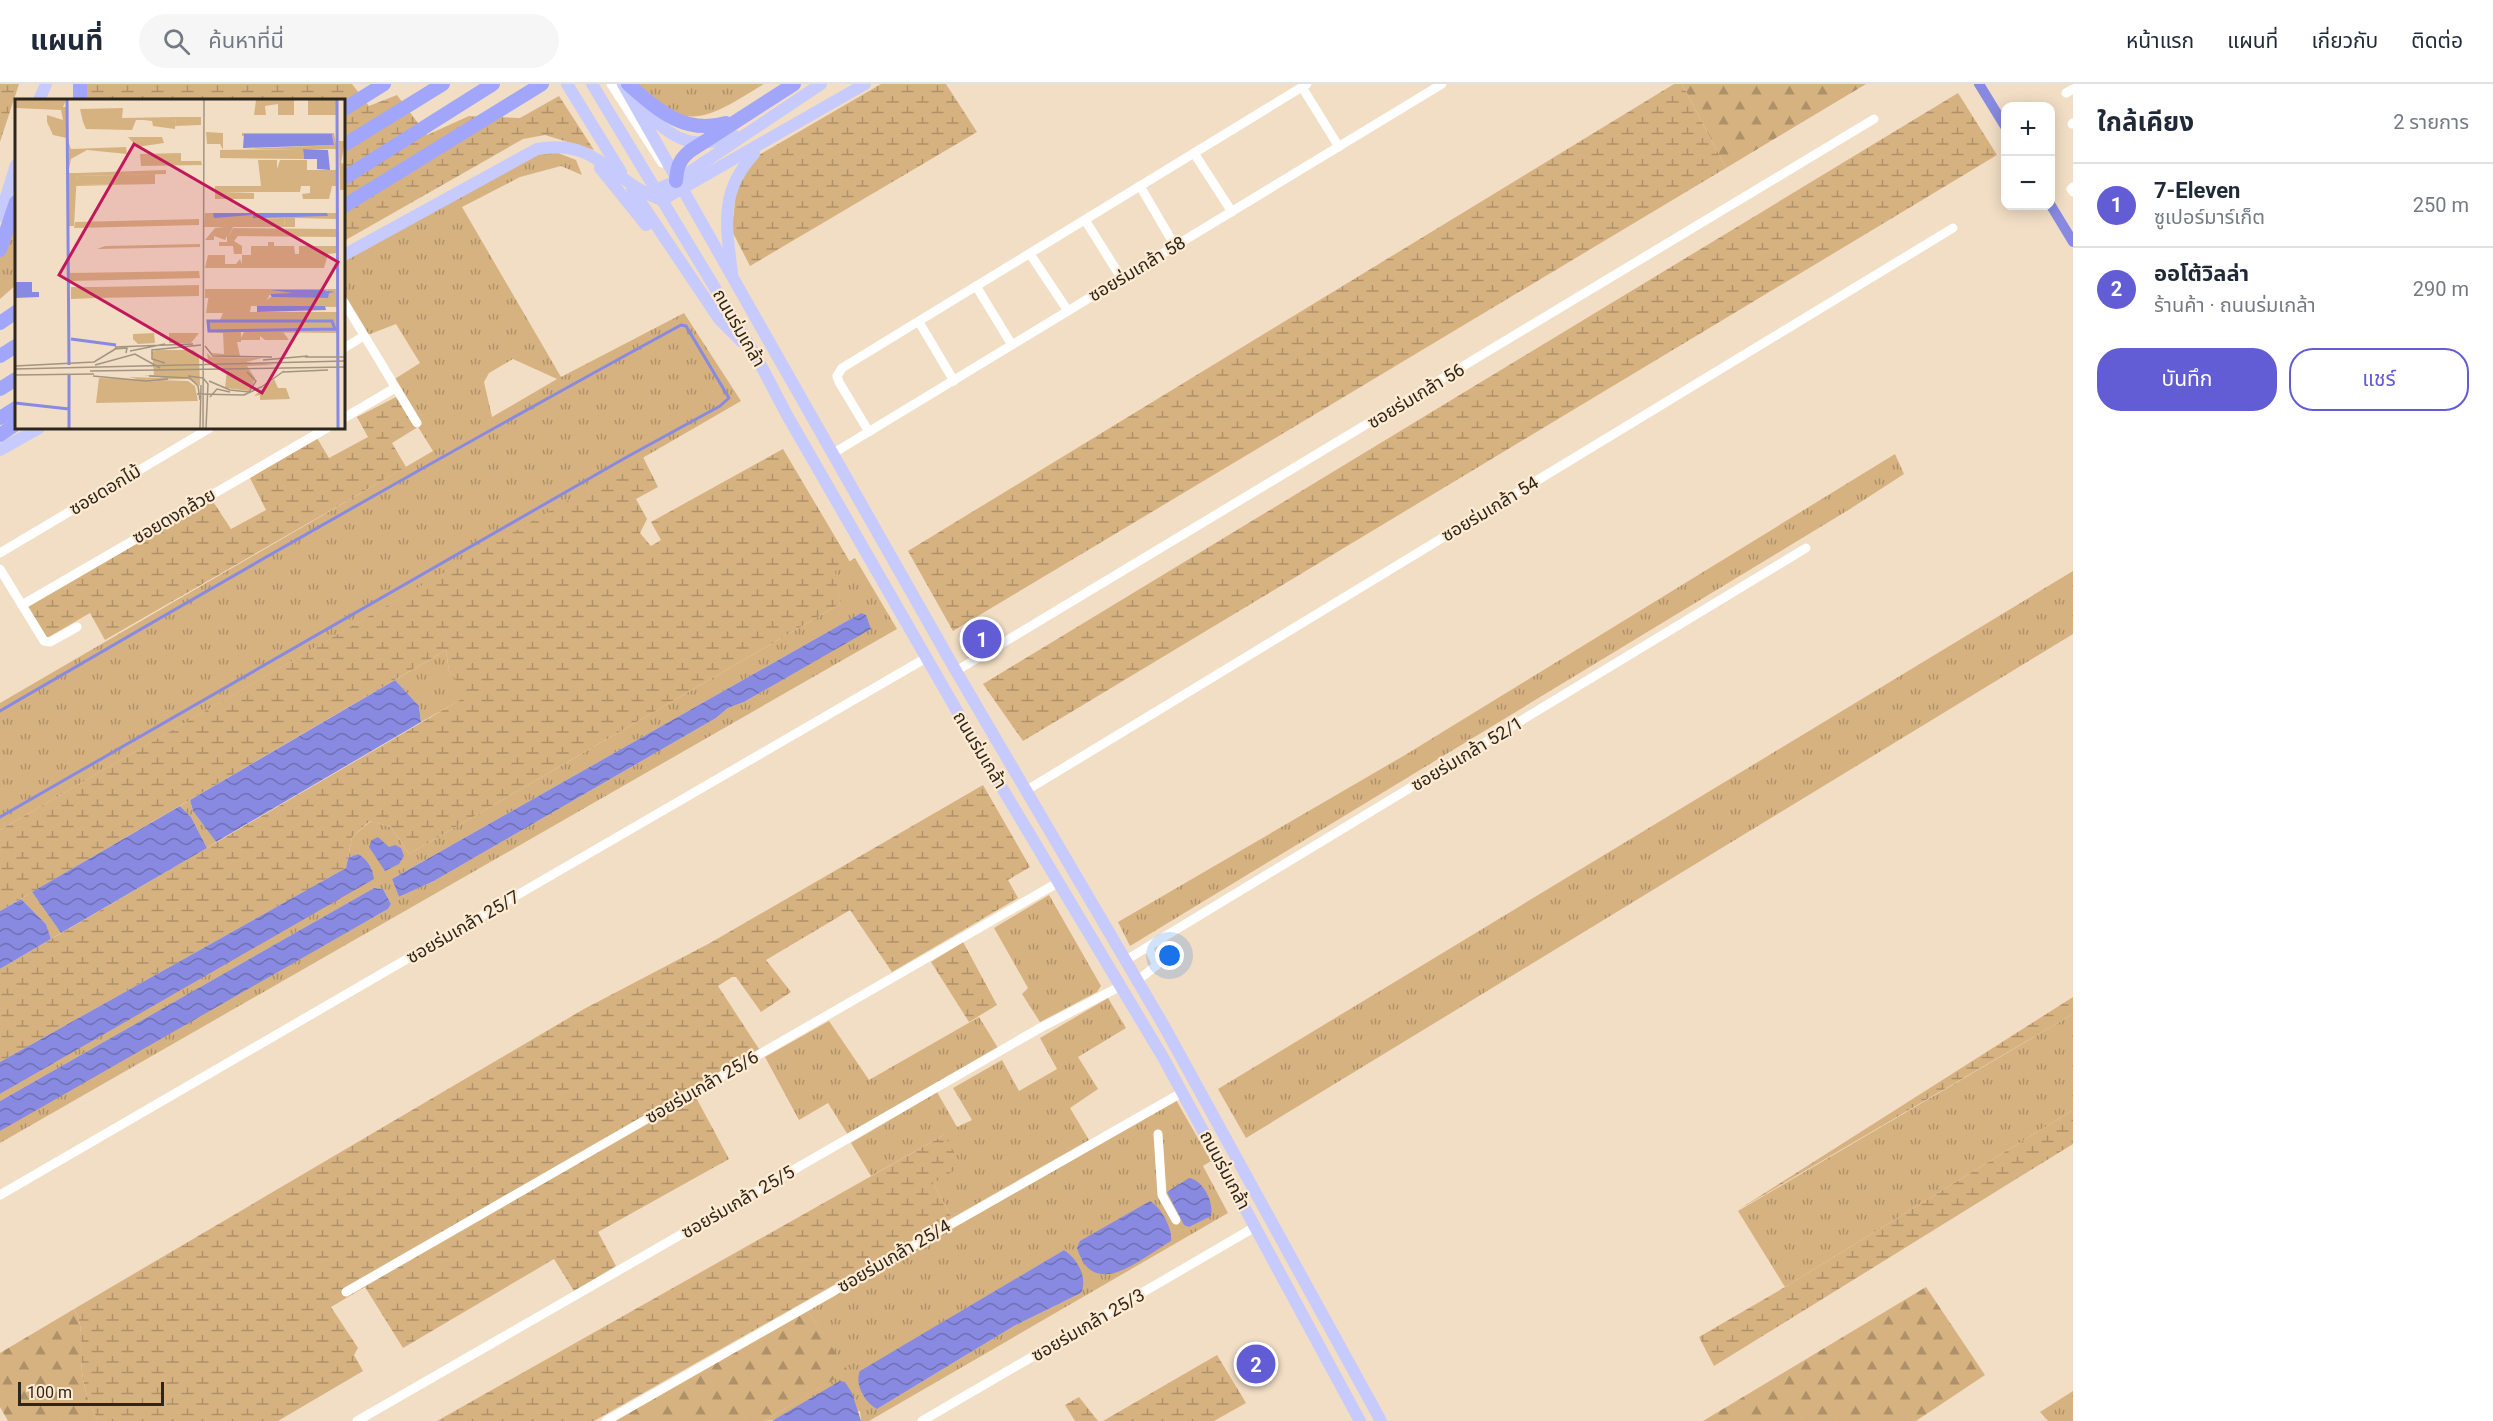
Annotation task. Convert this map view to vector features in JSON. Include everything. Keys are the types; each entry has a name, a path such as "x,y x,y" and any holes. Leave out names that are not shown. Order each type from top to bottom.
{"highway":[{"path":"345,108 384,84"},
{"path":"345,144 443,84"},
{"path":"345,177 493,84"},
{"path":"345,205 542,84"},
{"path":"679,185 677,167 681,158 735,120 794,84"},
{"path":"629,91 682,124 712,127 735,120"},
{"path":"0,250 15,205"},
{"path":"0,323 15,313"},
{"path":"0,356 15,347"},
{"path":"0,389 15,380"},
{"path":"0,418 15,409"},
{"path":"0,435 15,425"}],"main road":[{"path":"39,99 46,84"},
{"path":"567,84 680,263 719,319 756,356"},
{"name":"ถนนร่มเกล้า","path":"592,84 756,356 787,416 926,658 1183,1092 1360,1421"},
{"name":"ถนนร่มเกล้า","path":"623,84 956,671 1126,960 1240,1161 1380,1421"},
{"path":"679,185 756,127 821,84"},
{"path":"345,254 523,154 554,146 573,148 592,154 642,193 659,195 763,145 865,84"},
{"path":"629,91 664,130 699,144 719,141 756,127"},
{"path":"732,278 727,233 728,198 741,168 763,145"},
{"path":"573,148 603,171 652,233 680,263"},
{"path":"0,216 15,168"},
{"path":"0,450 37,429"}],"street":[{"path":"611,84 666,169 679,185"},
{"name":"ซอยร่มเกล้า 58","path":"832,454 1442,84"},
{"path":"869,432 839,382 838,371 1304,85 1339,147"},
{"name":"ซอยร่มเกล้า 56","path":"956,671 1874,119"},
{"path":"1194,153 1232,212"},
{"path":"1140,186 1175,246"},
{"path":"2073,187 2071,189 2073,192"},
{"path":"1085,220 1122,279"},
{"name":"ซอยร่มเกล้า 54","path":"1027,790 1953,228"},
{"path":"1030,254 1068,311"},
{"path":"976,286 1012,345"},
{"path":"345,304 417,423"},
{"path":"919,322 954,381"},
{"path":"345,347 364,336"},
{"path":"345,417 395,388"},
{"name":"ซอยดอกไม้","path":"0,553 208,429"},
{"name":"ซอยดงกล้วย","path":"22,605 325,429"},
{"name":"ซอยร่มเกล้า 52/1","path":"1126,960 1806,548"},
{"path":"0,569 46,642 77,627"},
{"name":"ซอยร่มเกล้า 25/7","path":"0,1195 926,658"},
{"name":"ซอยร่มเกล้า 25/6","path":"346,1292 1059,882"},
{"path":"1138,981 1158,965 1148,947"},
{"name":"ซอยร่มเกล้า 25/5","path":"357,1421 1040,1028 1121,986"},
{"name":"ซอยร่มเกล้า 25/4","path":"606,1421 1183,1092"},
{"path":"1158,1134 1162,1195 1176,1220"},
{"name":"ซอยร่มเกล้า 25/3","path":"922,1421 1255,1227"}],"green space":[{"path":"0,84 19,84 0,142"},
{"path":"84,84 352,84 369,106 397,95 427,135 469,116 520,118 559,96 594,150 545,135 523,139 345,240 345,99 83,99"},
{"path":"638,84 764,84 714,112 700,116 685,116 655,101"},
{"path":"881,84 946,84 977,132 750,266 732,231 736,191 746,171 759,155"},
{"path":"1674,84 1682,84 1726,168 953,631 908,551"},
{"path":"1682,84 1866,84 1726,168"},
{"path":"1958,93 1997,155 1023,741 983,684"},
{"path":"558,153 576,160 582,175 561,166 520,177 462,207 561,377 684,313 741,401 0,830 0,703 433,451 390,382 420,363 396,324 360,338 345,307 345,259 535,154","holes":["513,359 557,379 492,417 484,382 489,373"]},
{"path":"15,215 15,286 0,299 0,257"},
{"path":"400,395 418,427 392,443 406,467 105,640 90,613 47,638 28,607 212,500 231,529 266,510 250,478 317,438 329,458 368,437 357,417"},
{"path":"783,449 850,562 835,571 840,604 409,854 391,827 370,821 352,837 346,868 0,1062 0,969 467,696 449,671 446,650 0,911 0,830 643,457 658,487 636,499 647,519 640,533 651,546 661,540 651,522"},
{"path":"1895,454 1904,474 1850,509 1130,946 1118,922 1405,755"},
{"path":"855,558 897,629 0,1143 0,1131 22,1117 388,909 391,904 383,889 374,888 0,1101 0,1094 313,913 358,854 348,858 352,837 371,821 391,827 409,854 840,604 834,571","holes":["861,613 870,629 744,702 728,708 716,718 434,881 399,897 392,879"]},
{"path":"2073,571 2073,634 1246,1138 1218,1089"},
{"path":"446,650 449,671 468,696 421,722 419,706 395,680"},
{"path":"983,785 1030,867 1008,880 1018,898 892,972 850,910 766,960 791,992 761,1012 736,977 718,986 759,1049 691,1088 729,1159 598,1232 616,1266 574,1291 554,1259 403,1348 365,1287 331,1307 358,1348 354,1355 363,1371 278,1421 99,1421 85,1389 81,1363 80,1326 74,1309 584,1009 710,943"},
{"path":"190,800 193,811 216,842 207,848 191,817 180,806"},
{"path":"32,892 61,933 51,939 46,924 21,899"},
{"path":"1049,895 1101,986 1097,992 1040,1022 1022,994 1028,988 994,928"},
{"path":"963,942 997,1005 969,1022 931,962"},
{"path":"2073,997 2073,1014 1738,1210"},
{"path":"1108,998 1126,1028 1078,1057 1098,1089 1070,1108 1089,1140 952,1218 933,1183 944,1135 871,1176 851,1143 937,1092 957,1127 972,1120 953,1088 1002,1060 1019,1091 1057,1069 1040,1038"},
{"path":"2073,1014 2073,1110 1785,1287 1738,1211"},
{"path":"979,1017 998,1048 848,1135 828,1103 799,1120 765,1057 829,1021 869,1080"},
{"path":"1176,1100 1211,1161 1203,1166 1228,1213 869,1421 861,1421 860,1411 764,1421 847,1371 807,1310","holes":["1064,1250 1079,1269 1081,1293 1014,1326 877,1409 955,1315"]},
{"path":"2073,1110 2073,1144 1714,1366 1699,1337 1785,1287"},
{"path":"944,1135 962,1166 933,1183 952,1218 594,1421 437,1421"},
{"path":"1926,1287 1985,1375 1916,1421 1703,1421"},
{"path":"74,1309 80,1326 81,1363 85,1389 99,1421 8,1421 0,1407 0,1353"},
{"path":"807,1310 848,1371 764,1421 615,1421"},
{"path":"1217,1355 1246,1403 1214,1421 1103,1421"},
{"path":"2073,1391 2073,1421 2048,1421 2040,1412"},
{"path":"1079,1397 1098,1421 1075,1421 1065,1405"}],"water":[{"path":"861,613 866,615 871,629 744,702 728,708 716,718 434,881 399,897 392,879"},
{"path":"395,680 419,706 421,722 216,842 193,811 190,800"},
{"path":"180,806 191,817 207,848 61,933 32,892"},
{"path":"378,837 389,847 395,845 401,848 404,856 399,864 385,871 369,847 372,840"},
{"path":"358,854 369,864 374,879 0,1094 0,1062 346,868 348,858"},
{"path":"374,888 383,889 391,904 388,909 0,1131 0,1101"},
{"path":"21,899 46,924 51,939 0,969 0,911"},
{"path":"1189,1178 1203,1187 1211,1204 1211,1216 1189,1227 1184,1225 1167,1192"},
{"path":"1150,1201 1165,1219 1171,1241 1119,1272 1106,1274 1094,1272 1085,1264 1077,1248 1080,1241"},
{"path":"1064,1250 1074,1258 1080,1269 1083,1281 1081,1293 1014,1326 877,1409 865,1398 858,1382 860,1371"},
{"path":"840,1381 845,1382 852,1393 861,1421 772,1421"}],"waterway":[{"path":"1979,84 2001,120"},
{"path":"2054,210 2073,242"},
{"path":"0,711 339,515 681,325 686,326 729,398 720,406 625,458 0,817"}],"place":[{"name":"7-Eleven","path":"982,639"},
{"name":"ออโต้วิลล่า","path":"1256,1364"}]}
